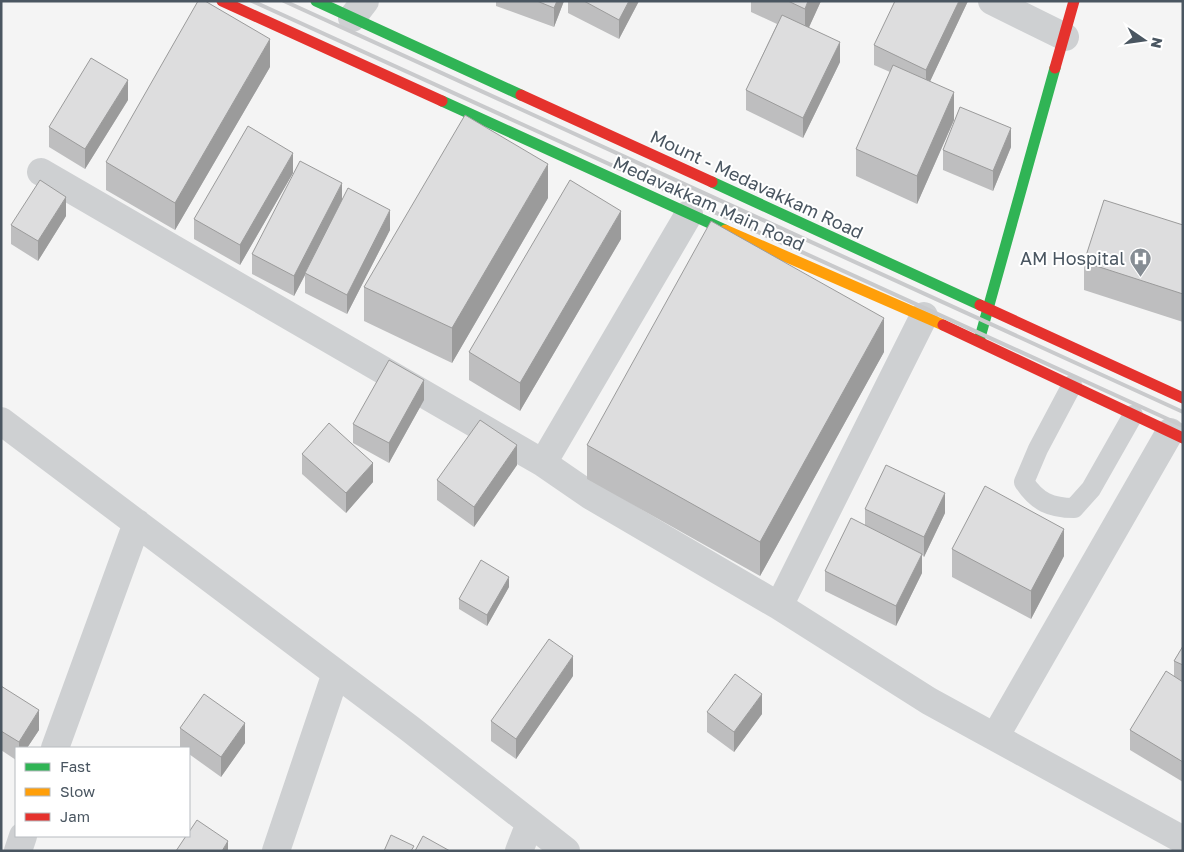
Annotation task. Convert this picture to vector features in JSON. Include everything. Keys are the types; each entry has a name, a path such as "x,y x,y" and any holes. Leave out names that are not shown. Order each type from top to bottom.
{"main road":[{"name":"Medavakkam Main Road","path":"222,1 689,214 924,316 1176,435"},
{"name":"Mount - Medavakkam Road","path":"316,1 358,10 988,309 1183,398"},
{"path":"979,342 1074,1"}],"street":[{"path":"992,1 1065,38"},
{"path":"41,172 544,463 591,496 779,606 928,701 1183,840"},
{"path":"544,463 689,214"},
{"path":"779,606 924,316"},
{"path":"1,422 336,673 566,851"},
{"path":"995,737 1176,435"},
{"path":"55,747 137,523"},
{"path":"276,851 336,673"},
{"path":"519,851 530,823"},
{"path":"18,851 24,837"}],"lane":[{"path":"1072,385 1038,449 1024,482 1033,495 1057,508 1074,508 1091,489 1133,415"}],"building":[{"path":"198,1 205,1 270,39 175,203 106,162"},
{"path":"537,1 557,1 554,8"},
{"path":"584,1 629,1 619,20"},
{"path":"788,1 808,1 805,9"},
{"path":"895,1 959,1 926,70 874,45"},
{"path":"782,15 840,42 803,118 746,90"},
{"path":"91,58 128,80 85,149 49,127"},
{"path":"893,65 954,92 917,176 856,149"},
{"path":"960,107 1011,128 993,171 943,150"},
{"path":"465,115 548,164 452,328 364,287"},
{"path":"248,126 293,153 240,245 194,219"},
{"path":"300,161 342,183 294,276 252,254"},
{"path":"40,180 66,197 38,241 11,225"},
{"path":"570,180 621,211 520,383 469,352"},
{"path":"348,188 390,210 347,295 305,273"},
{"path":"1104,200 1183,225 1183,294 1084,262"},
{"path":"711,221 884,318 760,542 587,445"},
{"path":"389,360 424,380 389,443 353,424"},
{"path":"480,420 517,445 474,507 437,480"},
{"path":"329,423 373,463 346,493 302,454"},
{"path":"886,465 945,493 924,537 865,509"},
{"path":"985,486 1064,529 1031,591 952,549"},
{"path":"851,518 922,554 896,606 825,571"},
{"path":"481,560 509,577 487,615 459,599"},
{"path":"549,639 573,656 516,739 491,721"},
{"path":"1183,646 1183,665 1174,661"},
{"path":"1166,671 1183,682 1183,762 1130,730"},
{"path":"735,674 762,694 734,732 707,712"},
{"path":"1,686 39,710 19,742 1,731"},
{"path":"204,694 245,723 221,757 180,728"},
{"path":"197,820 228,841 222,851 176,851 185,837 190,837 190,830"},
{"path":"391,835 414,846 411,851 384,851"},
{"path":"423,836 450,851 415,851"}],"railway":[{"path":"252,1 1183,426"},
{"path":"284,1 1183,412"}],"traffic: fast":[{"path":"316,1 521,95"},
{"path":"979,341 1055,68"},
{"path":"442,101 725,230"},
{"path":"712,182 980,305"}],"traffic: slow":[{"path":"725,230 943,325"}],"traffic: jam":[{"path":"222,1 442,101"},
{"path":"1055,68 1074,1"},
{"path":"521,95 712,182"},
{"path":"980,305 1183,398"},
{"path":"943,325 1183,438"}],"place":[{"name":"AM Hospital","path":"1141,277"}]}
